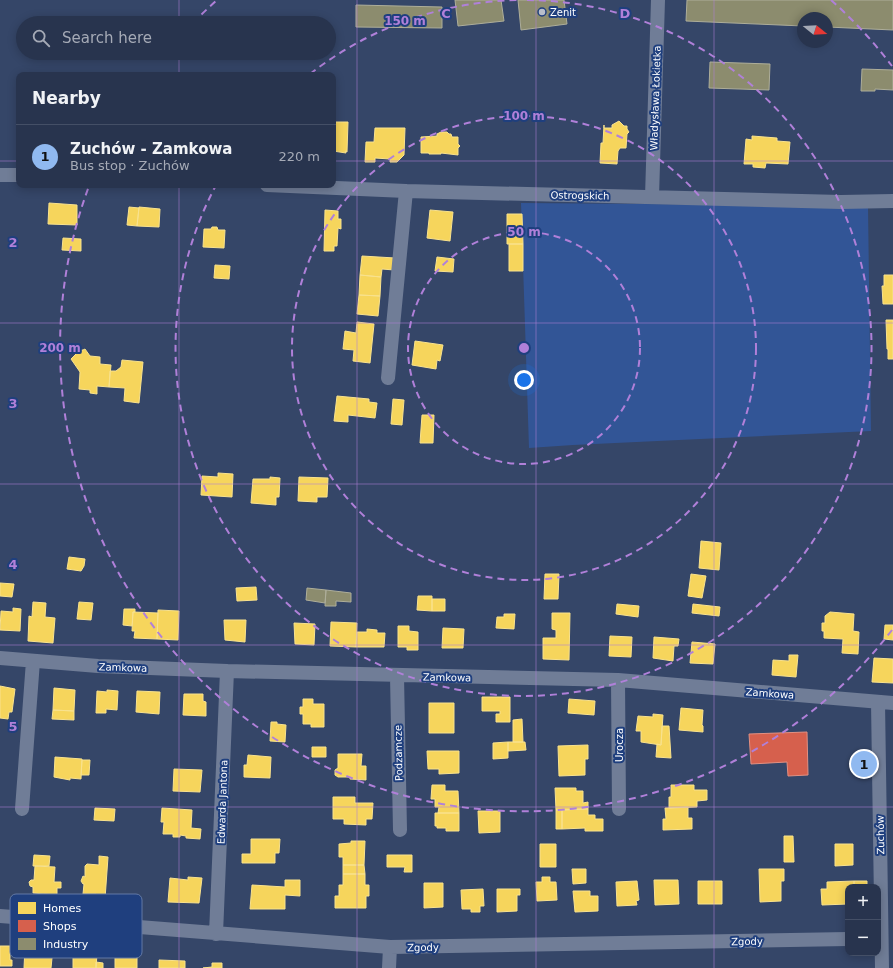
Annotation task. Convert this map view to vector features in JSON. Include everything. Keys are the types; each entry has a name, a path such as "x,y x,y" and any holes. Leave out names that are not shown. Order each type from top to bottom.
{"street":[{"name":"Władysława Łokietka","path":"652,196 658,0"},
{"path":"0,174 16,175"},
{"name":"Ostrogskich","path":"336,188 841,202 893,201"},
{"path":"388,378 406,191"},
{"name":"Zamkowa","path":"0,658 98,666 227,671 618,680 893,703"},
{"path":"22,809 33,661"},
{"name":"Edwarda Jantona","path":"216,934 227,671"},
{"name":"Podzamcze","path":"397,676 400,830"},
{"name":"Urocza","path":"618,680 619,809"},
{"name":"Zuchów","path":"878,702 884,934 882,968"},
{"name":"Zgody","path":"0,916 10,917"},
{"name":"Zgody","path":"142,928 390,947 845,940"},
{"path":"389,968 390,947"}],"shaded area":[{"path":"521,203 868,206 871,431 529,448"}],"building: Homes":[{"path":"619,121 624,126 627,126 629,132 627,134 626,148 620,148 618,151 617,164 600,163 604,125 604,128 612,128 612,125"},
{"path":"336,122 348,122 346,153 336,151"},
{"path":"375,128 405,128 404,155 397,162 390,162 390,159 375,158 375,162 365,162 366,142 374,142"},
{"path":"447,132 451,134 452,137 458,137 458,144 460,146 458,148 458,155 421,153 421,137 437,136 437,134"},
{"path":"752,136 777,138 777,141 790,142 788,164 766,163 765,168 753,167 753,164 744,164 746,139 752,140"},
{"path":"49,203 77,205 77,225 48,224"},
{"path":"129,207 139,208 137,226 127,225"},
{"path":"139,207 160,209 159,227 137,226"},
{"path":"325,210 338,211 338,219 341,219 341,229 338,228 337,246 334,246 334,251 324,251"},
{"path":"430,210 453,212 450,241 427,238"},
{"path":"507,214 522,214 523,244 507,244"},
{"path":"212,227 217,227 218,230 225,230 224,248 203,247 204,229 211,229"},
{"path":"63,238 81,239 81,251 62,250"},
{"path":"509,244 523,244 523,271 509,271"},
{"path":"362,256 395,258 394,270 382,269 381,277 360,275"},
{"path":"437,257 454,259 453,272 435,271"},
{"path":"215,265 230,266 229,279 214,278"},
{"path":"360,275 381,277 380,296 359,295"},
{"path":"884,275 893,275 893,304 883,304 882,286 884,286"},
{"path":"359,295 380,296 378,316 357,314"},
{"path":"886,320 893,320 893,359 888,359"},
{"path":"357,322 374,324 370,363 353,361 354,350 343,349 345,331 356,333"},
{"path":"415,341 443,345 440,361 437,360 436,369 412,365"},
{"path":"85,349 90,356 100,357 100,364 111,365 109,387 97,386 97,394 90,393 90,390 79,389 80,372 71,359 80,350"},
{"path":"122,360 143,362 139,403 124,401 125,388 109,387 110,371 116,371 121,367"},
{"path":"337,396 369,399 369,402 377,403 375,418 348,415 348,422 334,421"},
{"path":"393,399 404,400 402,425 391,424"},
{"path":"422,415 434,415 433,443 420,443"},
{"path":"218,473 233,474 232,497 201,495 202,476 218,477"},
{"path":"270,477 280,478 279,497 276,497 276,505 251,503 253,479 270,479"},
{"path":"299,477 328,478 327,497 317,497 317,502 298,501"},
{"path":"701,541 721,543 719,570 699,568"},
{"path":"69,557 85,559 84,566 81,571 67,569"},
{"path":"545,574 559,574 558,599 544,599"},
{"path":"691,574 706,576 702,598 688,596"},
{"path":"0,583 14,584 12,597 0,596"},
{"path":"256,587 257,600 237,601 236,588"},
{"path":"418,596 432,596 432,611 417,610"},
{"path":"432,599 445,599 445,611 432,611"},
{"path":"33,602 46,603 45,617 55,618 53,643 28,641 29,616 32,617"},
{"path":"79,602 93,603 91,620 77,619"},
{"path":"617,604 639,606 638,617 616,614"},
{"path":"693,604 720,607 719,616 692,613"},
{"path":"13,608 21,609 20,631 0,630 1,611 13,612"},
{"path":"124,609 135,609 135,612 133,612 132,626 123,625"},
{"path":"158,610 179,611 178,640 157,639"},
{"path":"133,612 158,613 157,639 134,638 135,631 132,631"},
{"path":"830,612 854,614 853,631 859,632 858,654 842,653 843,639 824,638 822,623 825,623 825,616"},
{"path":"552,613 570,613 569,660 543,659 543,638 556,638 556,630 552,629"},
{"path":"504,614 515,614 514,629 496,628 497,617 504,617"},
{"path":"224,620 246,620 245,642 225,640"},
{"path":"331,622 357,623 356,647 330,646"},
{"path":"294,623 315,624 314,645 295,644"},
{"path":"885,625 893,625 893,640 884,639"},
{"path":"398,626 409,626 409,631 418,632 418,650 407,650 407,647 398,647"},
{"path":"443,628 464,629 463,648 442,648"},
{"path":"367,629 377,630 377,633 385,633 384,647 356,647 357,632 367,632"},
{"path":"610,636 632,637 631,657 609,656"},
{"path":"654,637 679,639 678,646 674,646 673,661 653,658"},
{"path":"692,642 715,644 713,664 690,663"},
{"path":"789,655 798,655 796,677 772,675 773,660 789,661"},
{"path":"874,658 893,659 893,683 872,682"},
{"path":"0,686 15,689 12,712 9,712 8,719 0,718"},
{"path":"54,688 75,690 74,711 53,710"},
{"path":"107,690 118,691 117,710 106,709 106,713 96,713 97,691 107,692"},
{"path":"137,691 160,692 159,714 136,712"},
{"path":"184,694 203,694 203,701 206,702 206,716 183,715"},
{"path":"482,697 510,697 510,722 496,722 496,714 500,714 500,711 482,711"},
{"path":"303,699 313,699 313,704 324,704 324,727 311,727 311,724 303,724 303,714 300,714 300,707 303,707"},
{"path":"569,699 595,701 594,715 568,713"},
{"path":"429,703 454,703 454,733 429,733"},
{"path":"681,708 703,710 703,732 679,730"},
{"path":"53,710 74,711 74,720 52,719"},
{"path":"653,714 663,715 661,745 641,742 641,731 636,731 638,716 653,717"},
{"path":"522,719 523,742 513,742 513,720"},
{"path":"271,722 286,725 285,742 270,741"},
{"path":"662,726 669,726 671,758 656,757 657,744 661,745"},
{"path":"508,742 508,758 493,759 493,743"},
{"path":"508,742 525,742 526,750 508,751"},
{"path":"588,745 588,759 585,759 585,775 559,776 558,746"},
{"path":"312,747 326,747 326,757 312,757"},
{"path":"427,751 459,751 459,773 439,774 439,769 428,769"},
{"path":"338,754 362,754 361,766 366,766 366,780 350,779 350,777 338,777 335,775 335,770 338,768"},
{"path":"248,755 271,757 270,778 244,777 244,765 247,765"},
{"path":"55,757 82,759 81,779 70,778 70,780 54,777"},
{"path":"82,760 90,760 89,775 81,775"},
{"path":"174,769 202,770 200,792 173,791"},
{"path":"432,785 445,785 445,791 458,791 459,813 438,813 439,807 435,807 435,799 431,799"},
{"path":"671,785 694,785 694,790 707,790 707,800 697,801 697,807 669,808"},
{"path":"555,788 576,788 576,791 583,791 583,803 588,802 588,809 556,810"},
{"path":"333,797 355,797 355,803 373,803 372,819 366,819 366,825 344,824 344,819 333,819"},
{"path":"688,807 688,818 692,818 692,829 663,830 663,819 666,819 665,808"},
{"path":"95,808 115,809 114,821 94,820"},
{"path":"162,808 192,810 191,828 201,829 200,839 186,838 186,836 180,835 180,837 173,837 173,834 163,834 164,822 161,822"},
{"path":"588,809 588,815 595,815 595,819 603,819 603,831 585,831 585,828 562,829 562,810"},
{"path":"556,810 562,810 562,829 556,829"},
{"path":"478,811 500,811 500,832 479,833"},
{"path":"435,813 459,813 459,831 446,831 446,828 437,828 437,826 435,826"},
{"path":"784,836 793,836 794,862 784,862"},
{"path":"251,839 280,839 279,853 275,853 275,863 242,863 242,854 251,854"},
{"path":"351,841 365,841 364,865 343,865 343,857 339,857 339,844 351,843"},
{"path":"540,844 556,844 556,867 540,867"},
{"path":"835,844 853,844 853,865 835,866"},
{"path":"34,855 50,856 49,866 33,866"},
{"path":"387,855 412,855 412,872 404,872 405,867 387,867"},
{"path":"99,856 108,857 105,894 83,894 84,884 81,881 83,876 85,877 85,866 87,864 99,865"},
{"path":"343,865 364,865 365,874 343,874"},
{"path":"35,866 55,867 54,882 61,882 61,888 57,888 57,894 33,893 33,887 30,886 29,882 34,880"},
{"path":"572,869 586,869 586,883 573,884"},
{"path":"759,869 784,869 784,881 781,881 781,901 760,902"},
{"path":"343,874 365,874 365,885 369,885 369,896 366,896 366,908 335,908 335,896 339,896 339,885 343,885"},
{"path":"188,877 202,878 199,903 168,902 170,878 188,880"},
{"path":"542,877 550,877 550,882 556,882 557,900 537,901 536,882 542,882"},
{"path":"285,880 300,880 300,896 285,895 285,909 250,909 252,885 285,887"},
{"path":"654,880 678,880 679,904 655,905"},
{"path":"637,881 639,900 636,901 637,905 617,906 616,882"},
{"path":"698,881 722,881 722,904 698,904"},
{"path":"854,881 867,881 867,884 854,884"},
{"path":"854,881 854,884 845,884 845,904 822,905 821,889 827,889 827,882"},
{"path":"424,883 443,883 443,907 424,908"},
{"path":"483,889 484,906 480,906 480,912 471,912 471,909 462,909 461,890"},
{"path":"497,889 520,889 520,895 517,895 517,911 497,912"},
{"path":"573,891 590,891 590,896 598,896 598,911 575,912"},
{"path":"0,946 10,946 10,960 12,960 12,966 0,966"},
{"path":"24,958 52,958 51,968 24,968"},
{"path":"73,958 97,958 96,968 73,968"},
{"path":"115,958 137,958 137,968 115,968"},
{"path":"159,960 185,961 185,968 159,968"},
{"path":"96,962 103,963 103,968 96,968"},
{"path":"212,963 222,963 222,968 203,968 212,967"}],"building: Shops":[{"path":"807,732 808,775 788,776 787,762 751,764 749,734"}],"building: Industry":[{"path":"455,0 501,0 504,21 458,26"},
{"name":"Zenit","path":"518,0 564,0 567,24 521,30"},
{"path":"687,0 893,0 893,30 833,27 833,12 797,12 797,26 686,21"},
{"path":"356,5 442,7 442,28 356,27"},
{"path":"710,62 770,64 769,90 709,88"},
{"path":"862,69 893,70 893,90 875,89 875,91 861,91"},
{"path":"307,588 326,590 325,603 306,600"},
{"path":"326,590 351,593 351,602 336,601 336,606 325,606"}],"place":[{"name":"Zenit","path":"542,12"},
{"name":"Zuchów - Zamkowa","path":"864,764"}]}
